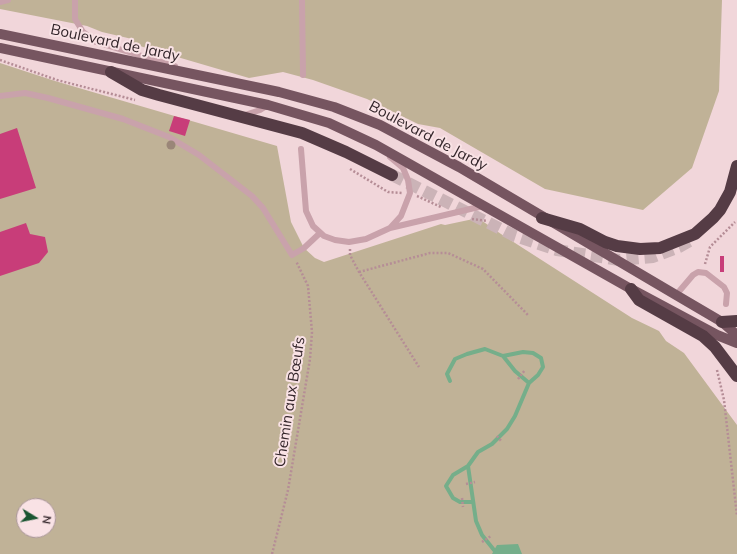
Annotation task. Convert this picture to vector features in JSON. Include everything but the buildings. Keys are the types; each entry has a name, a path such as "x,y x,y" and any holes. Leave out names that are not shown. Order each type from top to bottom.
{"highway":[{"path":"111,72 142,90 284,128 324,142 392,175"},
{"path":"542,218 580,229 605,242 617,246 640,249 660,248 694,234 720,210 730,192 737,166"},
{"path":"631,289 639,300 703,336 715,347 737,376"},
{"path":"722,322 737,321"}],"main road":[{"name":"Boulevard de Jardy","path":"0,34 279,92 334,107 380,125 459,167 542,218 722,322 737,334"},
{"name":"Boulevard de Jardy","path":"0,48 268,105 329,123 376,145 485,205 631,289 717,335 737,343"}],"lane":[{"path":"0,2 8,0"},
{"path":"75,0 75,19 83,32 96,42 223,81"},
{"path":"302,0 303,75"},
{"path":"0,96 25,93 48,98 123,119 169,137 199,155 252,196 263,208 292,255 304,248 320,233"},
{"path":"235,115 252,113 268,105"},
{"path":"376,145 403,168 408,180 410,193 401,216 390,228"},
{"path":"302,149 306,211 313,226 320,233 335,240 349,242 366,239 390,228 485,205"},
{"path":"676,295 693,275 698,272 704,273 709,274 724,286 726,293 726,304"}],"path":[{"path":"0,60 57,80 139,102"},
{"path":"348,168 388,192 410,193 446,209 452,218 464,218 491,222"},
{"path":"704,273 710,247 735,222"},
{"path":"349,242 350,255 359,272 419,367"},
{"path":"359,272 430,252 448,253 483,269 528,315"},
{"name":"Chemin aux Bœufs","path":"272,554 289,482 310,359 312,332 308,286 292,255"},
{"path":"717,367 724,400 737,516"},
{"path":"518,379 525,370"},
{"path":"497,436 502,442"},
{"path":"466,484 475,482"},
{"path":"462,498 463,507"},
{"path":"482,542 491,536"}],"shaded area":[{"path":"0,0 722,0 719,91 692,168 643,210 545,189 440,128 418,124 367,99 313,80 283,72 249,78 133,44 132,39 102,32 87,26 0,9"},
{"path":"0,63 55,81 277,146 291,222 304,248 315,258 324,262 441,224 445,225 478,218 632,318 659,331 666,341 684,353 737,425 737,554 0,554"},
{"path":"518,544 522,554 492,554 497,545"}],"waterway":[{"path":"450,381 447,374 455,359 485,349 503,356 523,352 533,353 541,358 543,367 538,375 529,383 515,416 507,429 492,444 478,452 468,466 476,521 482,535 494,550"},
{"path":"503,356 515,371 529,383"},
{"path":"468,466 453,475 446,486 453,498 460,502 473,502"}],"tunnel":[{"path":"392,175 515,236 557,250 619,260 653,257 679,247 693,239"}]}
